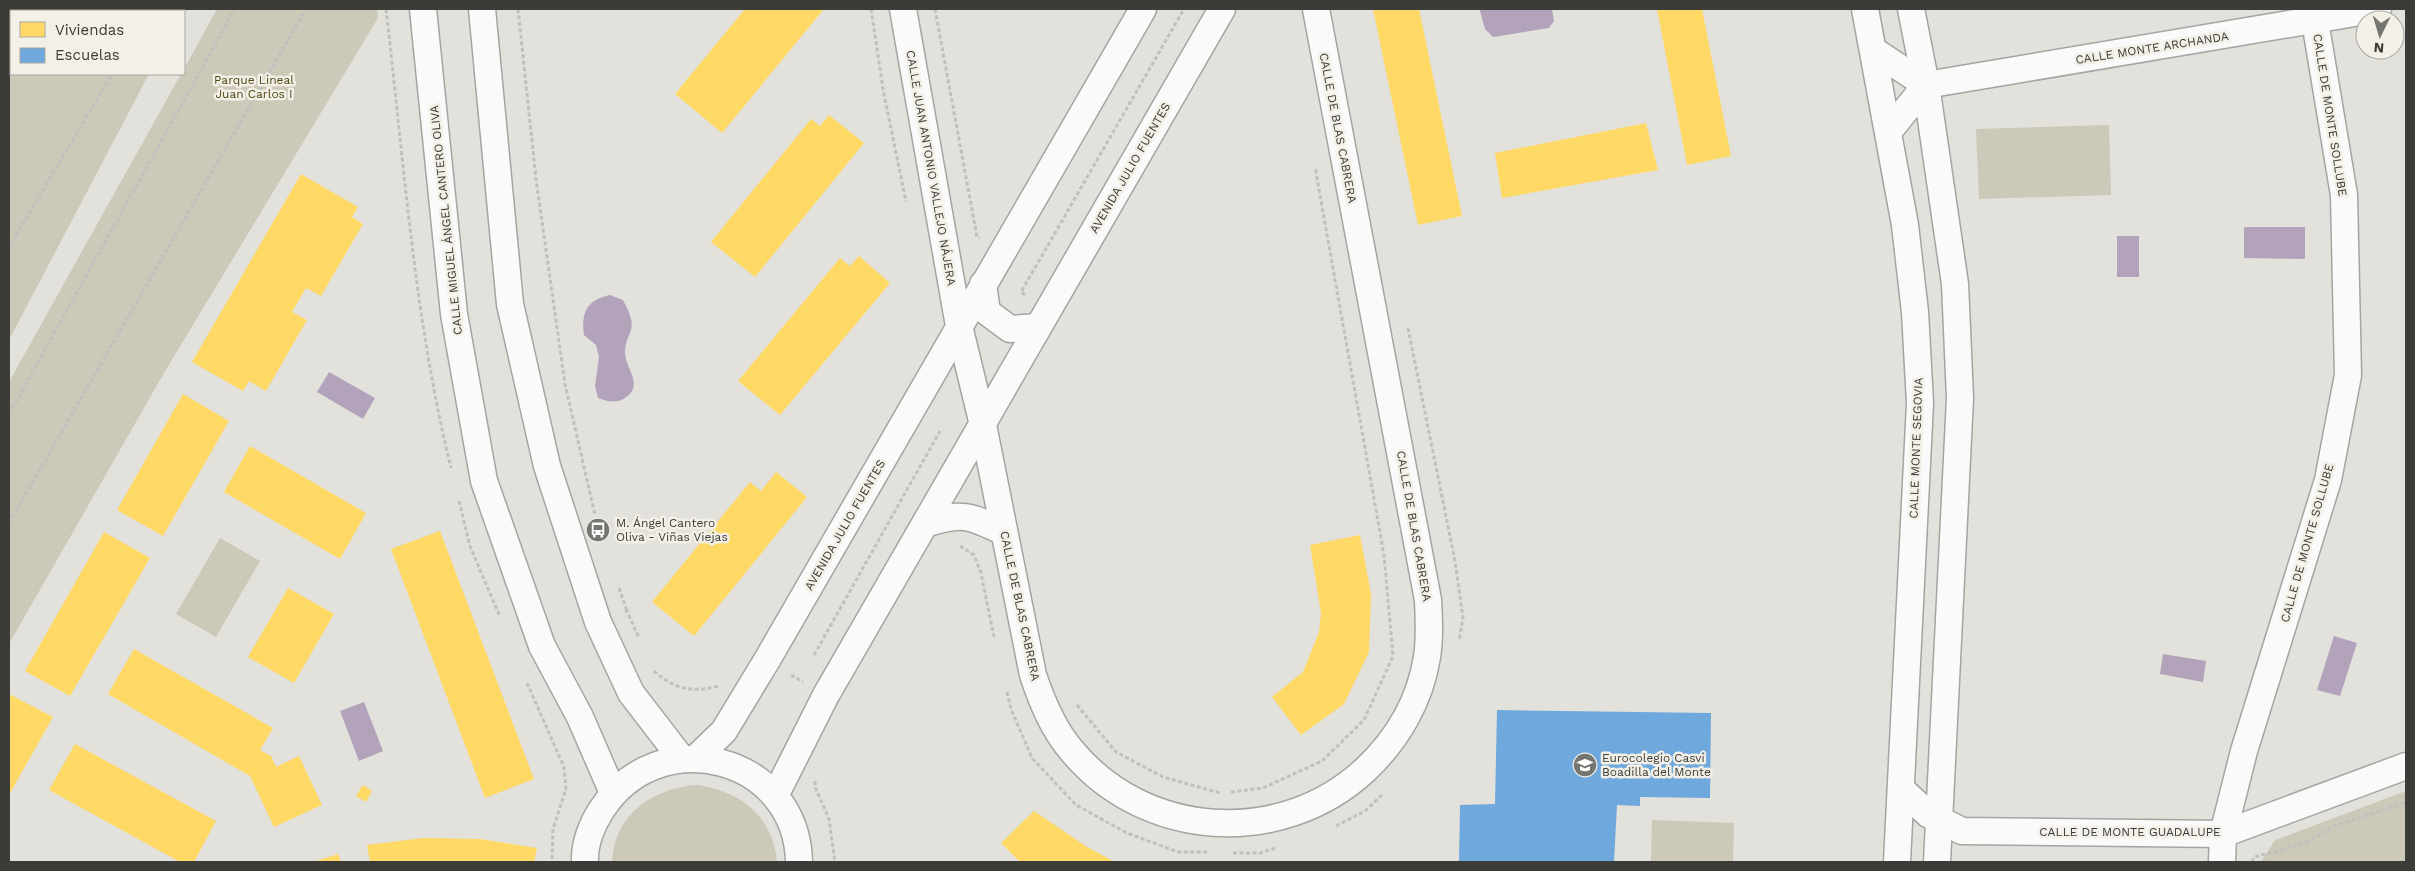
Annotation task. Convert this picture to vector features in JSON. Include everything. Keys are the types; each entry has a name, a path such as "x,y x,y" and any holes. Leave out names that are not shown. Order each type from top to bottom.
{"street":[{"name":"CALLE MIGUEL ÁNGEL CANTERO OLIVA","path":"423,9 454,314 484,481 542,646 580,717 613,793"},
{"path":"482,9 510,304 548,466 598,622 631,693 689,758"},
{"name":"CALLE JUAN ANTONIO VALLEJO NÁJERA","path":"903,9 959,326"},
{"name":"AVENIDA JULIO FUENTES","path":"689,758 724,731 1144,9"},
{"name":"AVENIDA JULIO FUENTES","path":"775,796 826,695 1222,9"},
{"name":"CALLE DE BLAS CABRERA","path":"959,326 983,426 1033,675 1042,702 1055,728 1072,751 1092,772 1114,790 1139,804 1166,815 1194,822 1222,824 1251,823 1280,818 1332,796 1377,759 1395,737 1409,712 1420,685 1427,658 1430,629 1428,600 1316,9"},
{"name":"CALLE MONTE SEGOVIA","path":"1864,9 1889,131 1905,225 1915,312 1920,403 1897,862"},
{"path":"1910,9 1926,85 1955,284 1960,398 1944,839"},
{"name":"CALLE MONTE ARCHANDA","path":"1926,85 2314,15 2378,9"},
{"name":"CALLE DE MONTE SOLLUBE","path":"2222,862 2223,834 2244,751 2328,480 2348,375 2344,195 2314,15"},
{"path":"1873,50 1926,85"},
{"path":"1889,131 1926,85"},
{"path":"983,284 987,312 1002,324 1010,330 1038,327"},
{"path":"925,524 953,515 979,520 1004,532"},
{"path":"586,862 585,853 594,821 613,793 633,776 656,764 689,758 726,763 752,776 775,796 790,821 798,849 799,862"},
{"name":"CALLE DE MONTE GUADALUPE","path":"1944,839 2223,834 2406,766"},
{"path":"1901,789 1928,814 1944,839"},
{"path":"1912,862 1944,839"}],"path":[{"path":"9,414 235,9"},
{"path":"9,522 306,9"},
{"path":"518,9 536,179 565,384 596,520"},
{"path":"871,9 883,89 908,209"},
{"path":"935,9 977,236 986,240"},
{"path":"9,246 111,75"},
{"path":"1074,696 1077,704 1116,752 1163,777 1222,793 1263,788 1322,761 1364,720 1393,656 1384,555 1314,164"},
{"path":"1407,325 1454,561 1463,618 1458,644"},
{"path":"810,662 940,431"},
{"path":"956,544 974,555 982,573 995,642"},
{"path":"618,584 642,646"},
{"path":"598,622 627,611"},
{"path":"767,660 826,695"},
{"path":"650,663 654,672 676,688 705,690 723,685"},
{"path":"1006,690 1010,709 1032,758 1076,805 1127,833 1178,852 1214,852"},
{"path":"815,779 815,787 829,819 835,862"},
{"path":"1332,828 1365,811 1384,792"},
{"path":"2252,862 2254,857 2304,844 2334,826 2406,802"},
{"path":"1224,852 1260,853 1278,847"}],"green space":[{"path":"9,9 183,9 10,10 10,75 148,75 9,340"},
{"name":"Parque Lineal Juan Carlos I","path":"217,9 377,9 378,18 164,373 9,644 9,382 180,75 185,75 185,67"},
{"path":"2109,125 2111,195 1979,199 1976,129"},
{"path":"220,538 260,561 216,637 176,614"},
{"path":"697,785 727,793 752,808 769,831 777,862 612,862 614,845 620,830 628,817 639,807 651,798 665,792"},
{"path":"2406,791 2406,862 2261,862 2275,840"},
{"path":"1652,820 1734,823 1733,862 1651,862"}],"shaded area":[{"path":"1481,9 1552,9 1554,21 1549,28 1493,37 1485,29"},
{"path":"2244,227 2305,227 2305,259 2244,258"},
{"path":"2117,236 2139,236 2139,277 2117,277"},
{"path":"610,295 623,300 632,322 625,352 634,382 633,388 631,393 625,398 615,401 598,398 595,386 599,357 596,345 584,335 583,327 587,308 596,300"},
{"path":"329,372 375,398 363,419 317,392"},
{"path":"2334,636 2357,643 2340,696 2317,690"},
{"path":"2163,654 2206,661 2203,682 2160,674"},
{"path":"364,702 383,751 359,761 340,711"}],"building: Viviendas":[{"path":"745,9 824,9 722,133 675,94"},
{"path":"1373,9 1419,9 1462,216 1418,225"},
{"path":"1657,9 1702,9 1731,156 1687,165"},
{"path":"829,115 864,143 755,277 711,242 811,119 820,126"},
{"path":"1646,123 1658,170 1502,198 1495,153"},
{"path":"301,174 358,207 352,217 363,224 321,296 306,288 292,312 307,320 266,391 249,381 243,391 192,362"},
{"path":"859,256 890,283 780,415 738,381 840,258 850,266"},
{"path":"183,394 229,421 163,536 117,510"},
{"path":"250,446 366,513 340,559 224,492"},
{"path":"776,472 807,497 694,636 652,602 750,482 761,491"},
{"path":"440,531 534,779 485,798 391,549"},
{"path":"104,532 150,558 70,696 25,671"},
{"path":"1360,535 1371,594 1369,652 1344,704 1301,735 1272,697 1303,672 1319,632 1321,613 1310,545"},
{"path":"288,588 334,614 294,683 248,657"},
{"path":"134,649 273,728 260,750 271,756 276,767 299,756 322,805 274,827 250,776 108,694"},
{"path":"9,694 53,717 9,795"},
{"path":"75,744 216,821 194,862 180,862 49,790"},
{"path":"363,785 372,791 366,802 356,796"},
{"path":"1034,811 1087,847 1115,862 1020,862 1001,843"},
{"path":"423,838 480,839 537,848 534,862 370,862 367,845"},
{"path":"338,854 341,862 313,862"}],"building: Escuelas":[{"path":"1497,710 1711,713 1710,798 1640,797 1640,806 1617,805 1614,862 1459,862 1460,805 1495,804"}],"place":[{"name":"M. Ángel Cantero Oliva - Viñas Viejas","path":"598,530"},
{"name":"Eurocolegio Casvi Boadilla del Monte","path":"1585,765"}]}
